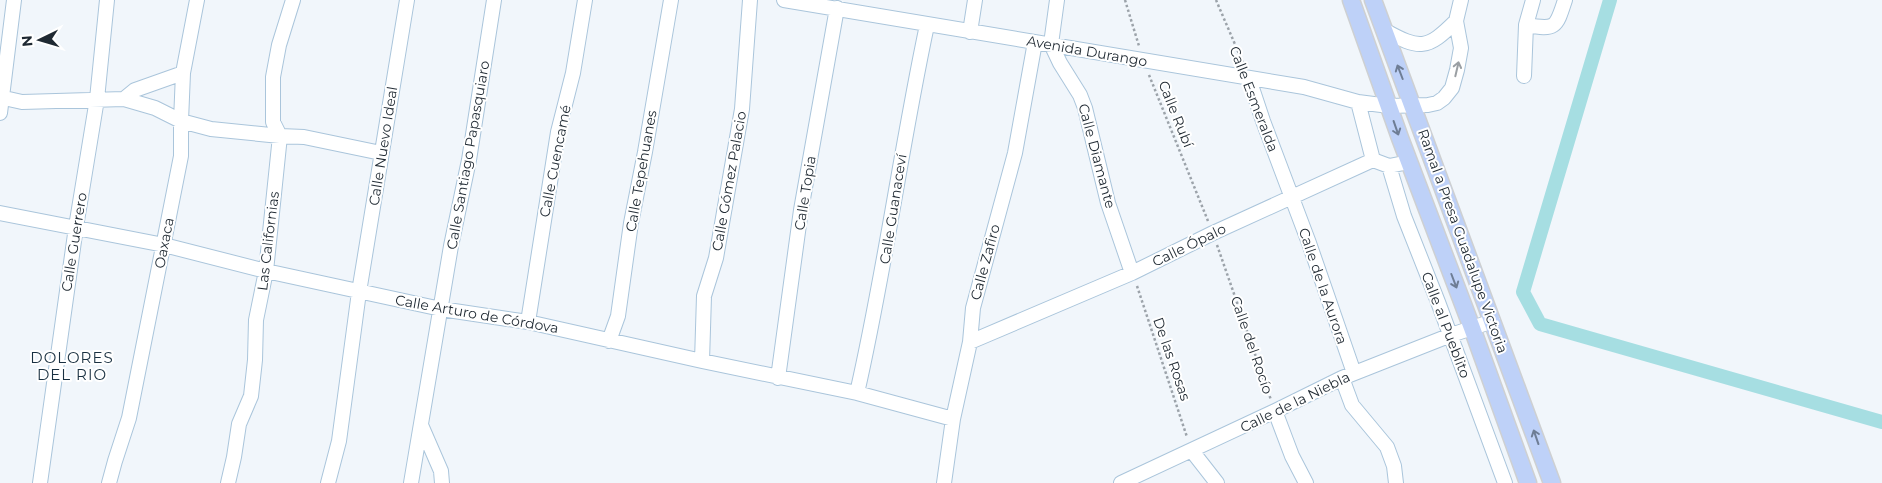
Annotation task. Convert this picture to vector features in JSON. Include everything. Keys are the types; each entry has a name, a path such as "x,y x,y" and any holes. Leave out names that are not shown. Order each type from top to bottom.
{"main road":[{"name":"Ramal a Presa Guadalupe Victoria","path":"1351,0 1528,483"},
{"name":"Ramal a Presa Guadalupe Victoria","path":"1373,0 1552,483"}],"street":[{"name":"Calle Guerrero","path":"40,483 76,227 97,99 107,0"},
{"name":"Oaxaca","path":"110,483 114,461 129,418 181,156 180,121 183,72 197,0"},
{"name":"Las Californias","path":"228,483 239,424 251,396 255,360 256,320 266,271 280,136 273,122 273,77 279,45 293,0"},
{"name":"Calle Nuevo Ideal","path":"328,483 339,441 359,292 407,0"},
{"name":"Calle Santiago Papasquiaro","path":"411,483 440,309 469,160 494,0"},
{"name":"Calle Cuencamé","path":"528,322 558,132 574,73 585,0"},
{"name":"Calle Tepehuanes","path":"609,341 618,316 631,223 671,0"},
{"name":"Calle Gómez Palacio","path":"702,361 704,296 716,258 742,108 750,0"},
{"name":"Avenida Durango","path":"784,0 837,8 869,7 927,25 1304,87 1358,102 1389,106 1437,103 1452,88 1461,48 1456,21"},
{"path":"970,32 975,0"},
{"path":"1051,44 1057,0"},
{"path":"1384,30 1405,42 1430,43 1456,21 1461,0"},
{"path":"1524,76 1526,25 1533,0"},
{"path":"1526,25 1547,28 1555,25 1560,17 1565,0"},
{"name":"Calle Topia","path":"778,378 801,210 837,8"},
{"path":"0,113 9,9"},
{"name":"Calle Guanaceví","path":"858,393 888,242 899,168 927,25"},
{"name":"Calle Zafiro","path":"944,483 953,419 970,342 973,308 1014,153 1035,42"},
{"name":"Calle Diamante","path":"1051,44 1060,63 1080,95 1108,203 1132,273"},
{"path":"124,99 135,90 183,72"},
{"name":"Calle Esmeralda","path":"1250,79 1260,113 1292,198"},
{"path":"1,97 22,102 124,99 155,108 180,121 211,129 304,137 382,153"},
{"path":"1358,102 1373,160 1389,166 1409,162"},
{"name":"Calle Ópalo","path":"970,342 1132,273 1213,233 1373,160"},
{"name":"Calle al Pueblito","path":"1389,166 1408,225 1451,335 1505,483"},
{"name":"Calle de la Aurora","path":"1292,198 1348,375 1352,405 1387,447 1394,466 1396,483"},
{"name":"Calle Arturo de Córdova","path":"0,213 164,245 266,271 440,309 528,322 778,378 858,393 953,419"},
{"name":"Calle de la Niebla","path":"1121,483 1192,451 1348,375 1451,335 1493,321"},
{"name":"Calle del Rocío","path":"1275,411 1292,456 1306,483"},
{"path":"421,425 441,471 442,483"},
{"path":"1192,451 1217,483"}],"path":[{"name":"Calle Rubí","path":"1125,0 1144,61 1213,233"},
{"name":"Calle Esmeralda","path":"1216,0 1250,79"},
{"name":"Calle del Rocío","path":"1213,233 1275,411"},
{"name":"De las Rosas","path":"1132,273 1192,451"}],"waterway":[{"path":"1610,0 1523,292 1540,324 1882,422"}],"district":[{"name":"DOLORES DEL RIO","path":"72,366"}]}
